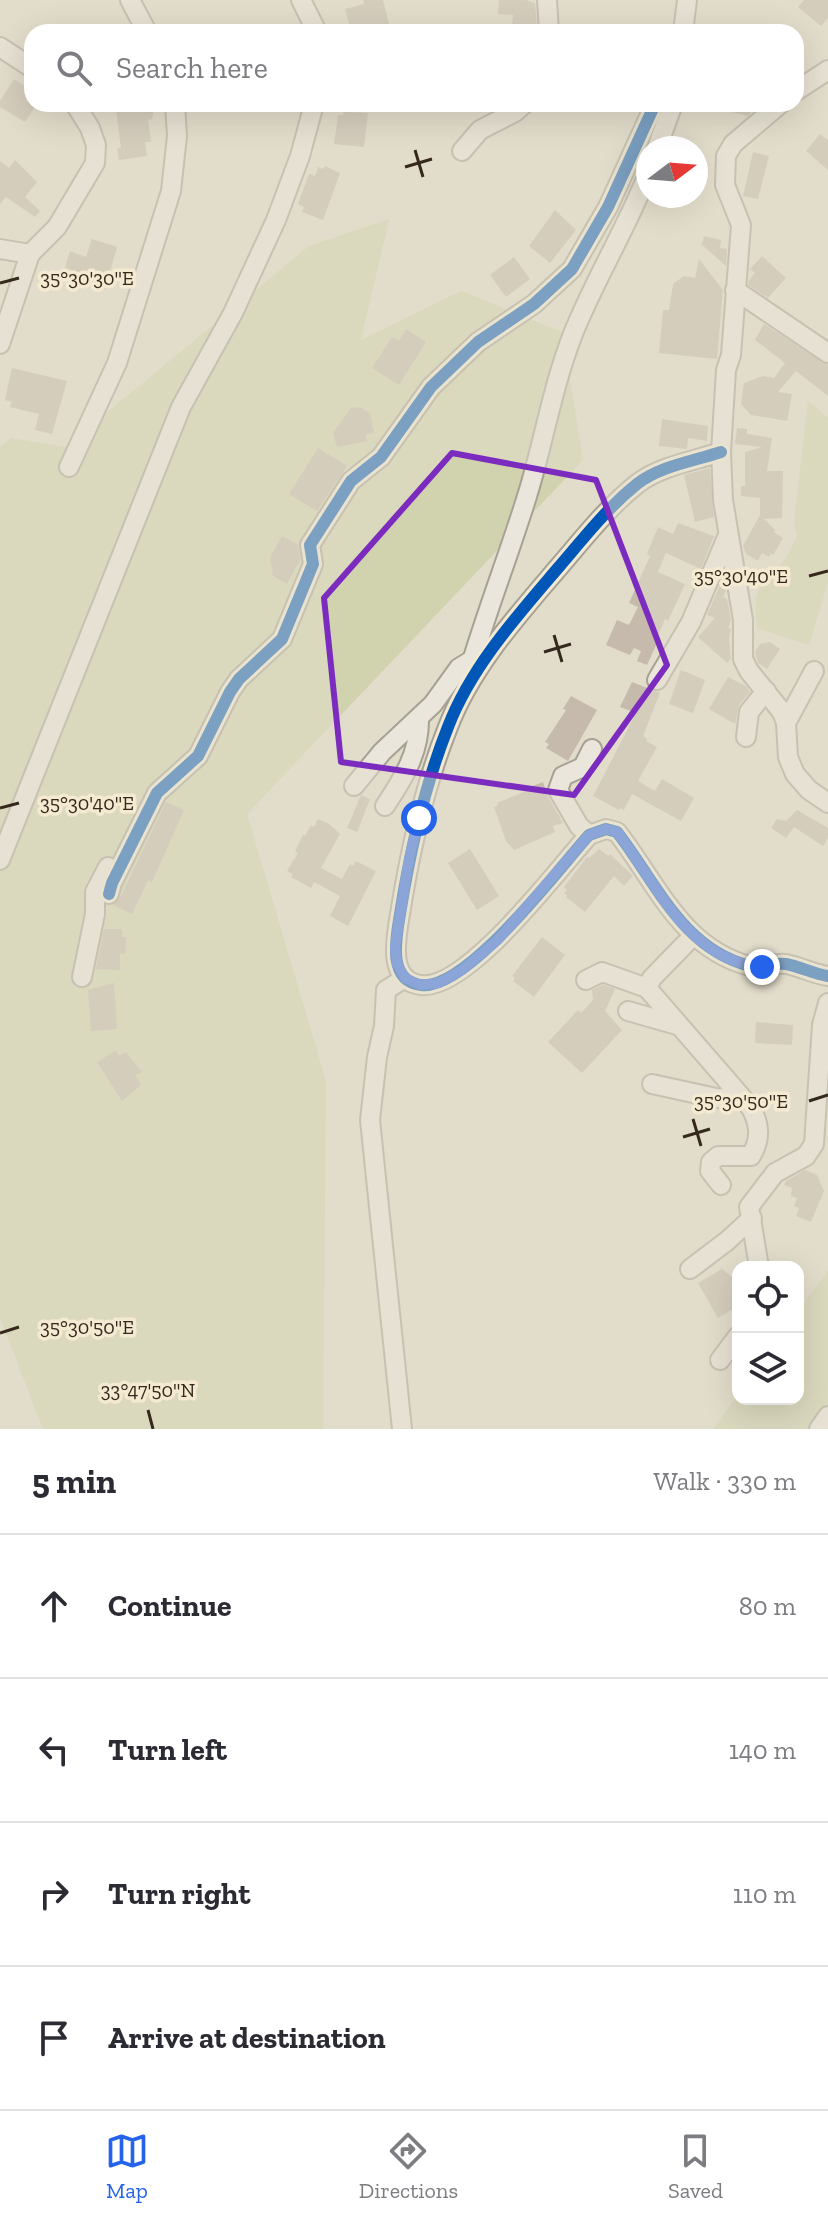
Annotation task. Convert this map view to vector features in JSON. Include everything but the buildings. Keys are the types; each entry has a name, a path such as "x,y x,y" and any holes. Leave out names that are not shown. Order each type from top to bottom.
{"street":[{"path":"130,0 143,24"},
{"path":"301,0 313,24"},
{"path":"547,0 548,24"},
{"path":"684,24 687,0"},
{"path":"0,47 24,63"},
{"path":"804,86 828,70"},
{"path":"0,344 30,254 57,227 95,163 93,137 79,112"},
{"path":"69,467 117,363 171,191 177,136 176,112"},
{"path":"0,860 181,407 233,313 276,220 300,156 312,112"},
{"path":"462,151 480,130 515,112"},
{"path":"109,894 157,793 198,756 239,679 282,639 313,564 310,545 351,481 381,457 431,387 466,353 534,304 572,269 608,207 651,112"},
{"path":"661,136 670,112"},
{"path":"771,112 733,144 726,156 725,185 741,225 721,452 723,500 743,620 743,659 782,712 786,723 788,757 795,774 809,790 828,803"},
{"path":"460,701 483,621 530,489 572,337 636,202"},
{"path":"0,249 30,254"},
{"path":"735,290 828,353"},
{"path":"721,452 647,477 613,506 506,631 460,701 448,726 409,859 395,946 397,963 405,978 421,985 439,983 462,970 498,940 589,835 606,829 617,832 669,908 712,950 751,966 782,963 828,976"},
{"path":"657,680 691,622 728,535"},
{"path":"354,786 382,752 433,704 459,668 472,660"},
{"path":"786,723 814,671"},
{"path":"746,737 749,712 766,691"},
{"path":"385,806 402,781 414,755 419,718"},
{"path":"589,835 579,826 558,790 563,776 583,767 592,749"},
{"path":"82,977 95,914 95,892 124,840 148,808"},
{"path":"647,988 652,978 694,935"},
{"path":"586,980 602,972 647,988 758,1121 756,1147 751,1156 718,1156 711,1162 710,1171 721,1185"},
{"path":"402,1429 370,1120 384,1026 386,990 405,978"},
{"path":"758,1261 749,1207 775,1173 806,1156 814,1144 822,1025 828,1003"},
{"path":"628,1011 677,1025"},
{"path":"652,1084 716,1098 742,1099"},
{"path":"690,1269 752,1218"},
{"path":"720,1360 732,1344"},
{"path":"819,1429 828,1416"}],"highlighted area":[{"path":"452,453 596,480 667,665 574,795 341,762 324,598"}],"green space":[{"path":"389,219 361,340 461,291 562,332 583,460 247,814 326,1081 323,1429 43,1429 0,1318 0,447 11,438 65,447 309,246"},
{"path":"808,401 828,418 828,582 809,645 757,628 756,612 760,588 785,559 797,535 794,523"},
{"path":"828,1270 828,1429 713,1429 732,1402 732,1405 804,1405 804,1303"}],"cycle path":[{"path":"109,894 157,793 198,756 239,679 282,639 313,564 310,545 351,481 381,457 431,387 478,342 534,304 572,269 608,207 651,112"},
{"path":"721,452 656,473 626,493 527,605 482,663 448,727 425,796 404,890 396,946 398,967 410,982 421,985 440,982 462,969 511,925 589,835 606,829 617,832 673,911 706,945 750,966 786,964 828,976"}],"route":[{"path":"419,818 395,946 397,963 405,978 421,985 439,983 462,970 498,940 589,835 606,829 617,832 669,908 694,935 712,950 751,966 762,967"}]}
